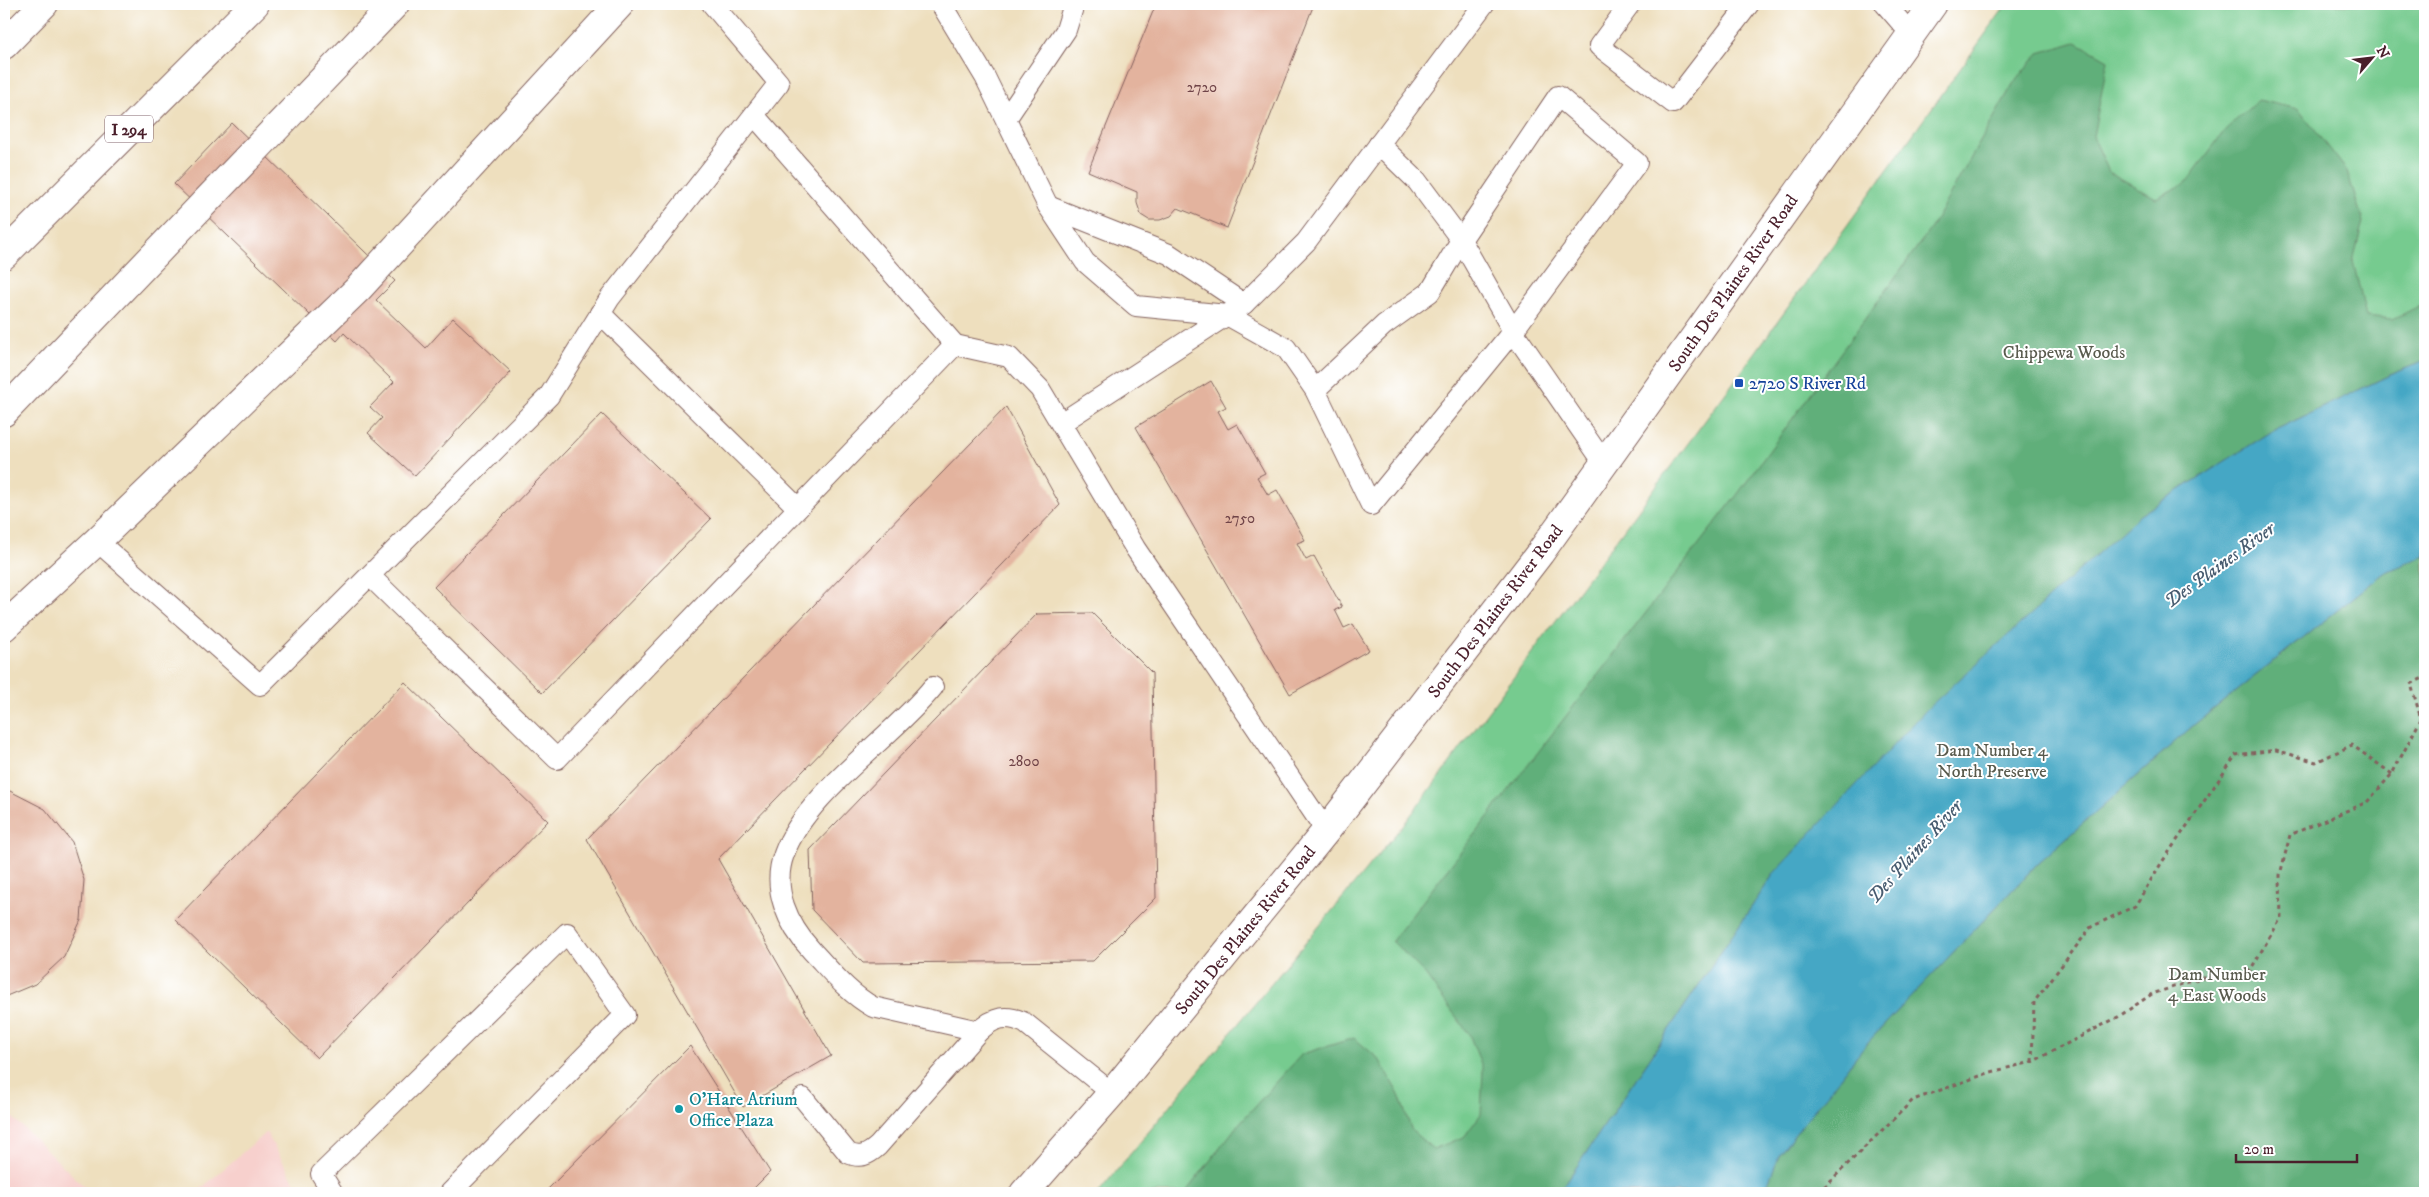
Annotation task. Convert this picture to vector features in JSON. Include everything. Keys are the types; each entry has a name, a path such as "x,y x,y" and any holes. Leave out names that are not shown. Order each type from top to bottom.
{"main road":[{"path":"4,45 44,4"},
{"name":"I 294","path":"4,255 255,4"},
{"path":"4,412 396,4"},
{"path":"4,627 97,541 358,289 620,4"},
{"name":"South Des Plaines River Road","path":"1024,1193 1112,1093 1326,831 1540,553 1933,4"}],"lane":[{"path":"97,541 260,686 549,396 600,313 779,83 712,4"},
{"path":"1006,119 1066,30 1074,4"},
{"path":"1061,423 1244,304 1306,242 1484,4"},
{"path":"1630,4 1599,46 1673,103 1749,4"},
{"path":"1885,4 1912,34"},
{"path":"944,5 985,77 1048,206 1085,262 1136,306 1227,315 1286,348 1315,390 1371,505 1513,331 1637,163 1558,96 1461,240 1430,292 1384,325 1315,390"},
{"path":"754,115 955,345 1009,357 1040,390 1135,548 1326,831"},
{"path":"1379,144 1417,181 1461,240 1513,331 1604,463"},
{"path":"1048,206 1169,254 1244,304"},
{"path":"600,313 798,508"},
{"path":"370,576 557,759 955,345"},
{"path":"933,687 899,725 849,770 804,820 784,853 780,869 780,887 785,911 796,932 850,992 862,1001 873,1007 979,1031"},
{"path":"333,1193 322,1174 567,933 625,1015 450,1193"},
{"path":"803,1098 848,1153 856,1157 864,1156 878,1146 979,1031 987,1024 1003,1017 1013,1017 1025,1022 1112,1093"}],"path":[{"path":"1818,1193 1913,1100 1991,1072 2032,1062 2118,1018 2152,994 2201,978 2248,974 2281,918 2280,875 2290,835 2368,802 2392,774 2421,719 2411,684 2425,677"},
{"path":"2032,1062 2034,1002 2091,927 2135,906 2173,846 2236,755 2276,750 2316,762 2352,745 2392,774"}],"shaded area":[{"path":"4,1109 91,1193 4,1193"},
{"path":"266,1132 301,1193 196,1193"}],"green space":[{"name":"Dam Number 4 North Preserve","path":"2007,4 2425,4 2425,1193 1098,1193 1408,819 1739,375"},
{"name":"Chippewa Woods","path":"2076,42 2108,60 2093,136 2109,172 2156,198 2186,183 2225,130 2258,100 2299,109 2347,171 2363,222 2353,261 2366,316 2393,319 2425,303 2425,361 2394,373 2271,432 2140,515 1775,872 1559,1193 1185,1193 1237,1126 1302,1054 1354,1038 1379,1059 1399,1095 1412,1131 1433,1149 1464,1137 1481,1114 1483,1069 1469,1034 1423,972 1392,941 1737,495 1931,228 2013,84 2039,53"},
{"name":"Dam Number 4 East Woods","path":"2425,555 2425,1193 1764,1193 1780,1153 1869,1041 2037,864 2195,724 2384,573"}],"water":[{"name":"Des Plaines River","path":"2425,361 2425,555 2384,573 2195,724 2037,864 1869,1041 1780,1153 1764,1193 1559,1193 1775,872 1929,707 2140,515 2271,432 2394,373"}],"building":[{"path":"1156,4 1314,4 1227,228 1178,208 1171,216 1160,220 1149,220 1141,215 1137,203 1137,192 1088,171"},
{"path":"232,123 395,281 376,300 426,348 453,318 511,372 415,476 368,433 382,418 370,407 394,382 344,333 337,341 174,184"},
{"path":"1211,381 1226,407 1218,411 1228,429 1237,424 1265,473 1257,477 1268,495 1277,490 1305,540 1297,543 1306,560 1314,556 1342,607 1335,610 1344,628 1353,624 1369,650 1290,694 1136,427"},
{"path":"1006,407 1060,505 718,859 831,1056 743,1107 587,839"},
{"path":"602,414 711,519 542,693 434,587"},
{"path":"1092,613 1152,673 1156,898 1093,961 863,963 812,910 810,850 1037,614"},
{"path":"405,682 548,821 317,1058 175,920"},
{"path":"4,788 45,809 72,842 84,880 81,920 64,957 35,984 4,997"},
{"name":"O'Hare Atrium Office Plaza","path":"690,1046 770,1172 749,1193 544,1193"}],"place":[{"name":"2720 S River Rd","path":"1739,383"},
{"name":"O'Hare Atrium Office Plaza","path":"679,1109"}]}
